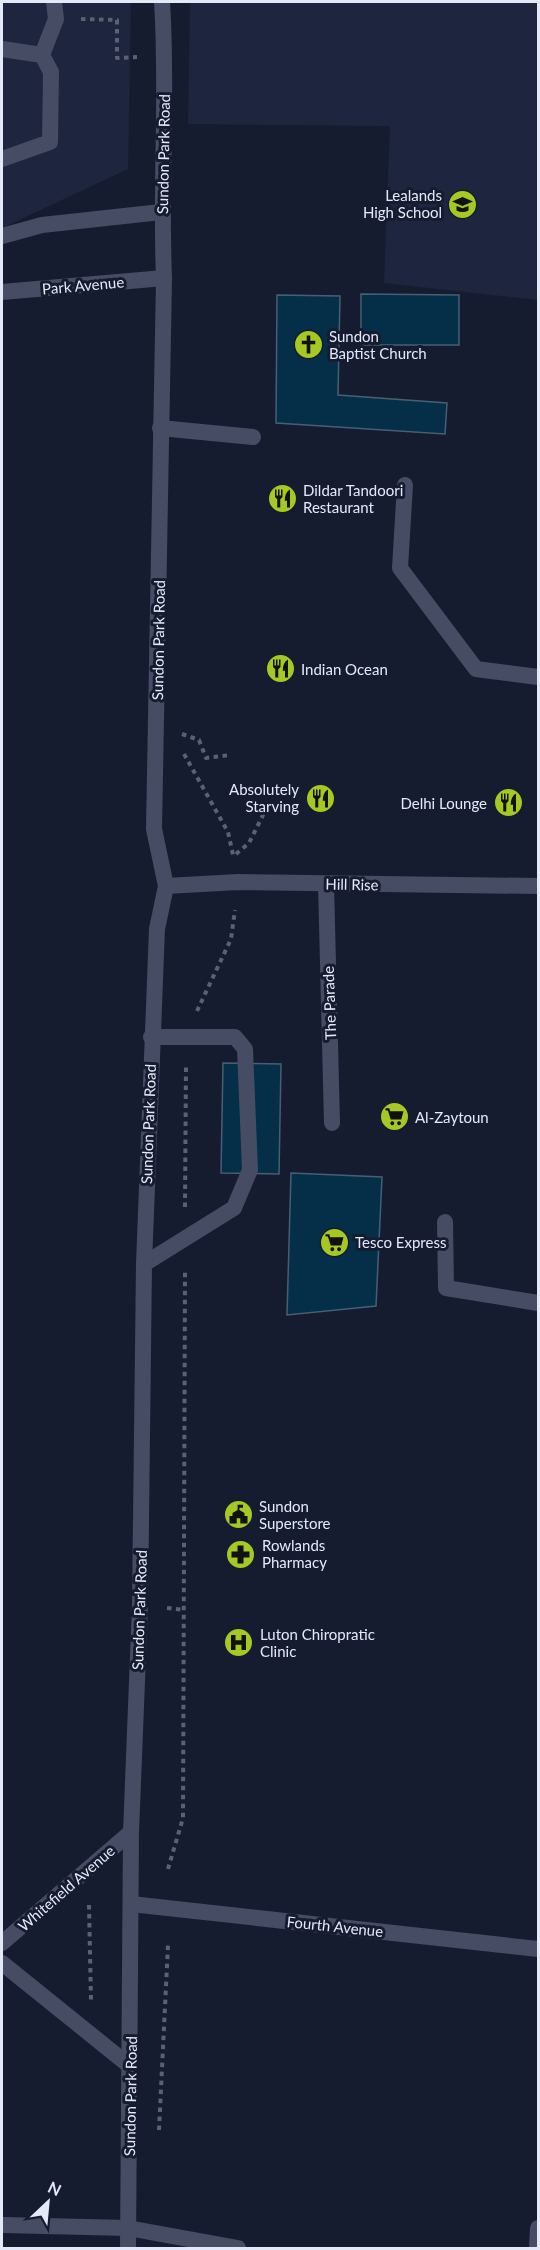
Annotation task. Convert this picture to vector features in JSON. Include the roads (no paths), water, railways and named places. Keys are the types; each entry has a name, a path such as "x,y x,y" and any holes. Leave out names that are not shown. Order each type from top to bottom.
{"street":[{"path":"2,159 50,142 51,72 42,55 56,19 54,2"},
{"name":"Sundon Park Road","path":"128,2248 131,1832 140,1606 144,1264 151,1037 157,929 166,886 154,829 164,278 161,212 166,56 162,2"},
{"path":"2,49 42,55"},
{"path":"2,236 42,225 161,212"},
{"name":"Park Avenue","path":"2,292 164,278"},
{"path":"160,428 253,436"},
{"path":"405,485 400,568 476,669 538,677"},
{"name":"Hill Rise","path":"166,886 238,882 538,886"},
{"name":"The Parade","path":"326,884 332,1123"},
{"path":"144,1264 234,1208 250,1170 245,1049 235,1037 151,1037"},
{"path":"445,1222 446,1288 538,1303"},
{"name":"Whitefield Avenue","path":"2,1943 131,1832"},
{"name":"Fourth Avenue","path":"130,1904 538,1949"},
{"path":"2,1963 131,2067"},
{"path":"2,2225 128,2228 238,2248"},
{"path":"537,2248 538,2228"}],"place":[{"name":"Lealands High School","path":"463,204"},
{"name":"Sundon Baptist Church","path":"308,345"},
{"name":"Dildar Tandoori Restaurant","path":"282,499"},
{"name":"Indian Ocean","path":"280,669"},
{"name":"Absolutely Starving","path":"320,798"},
{"name":"Delhi Lounge","path":"508,803"},
{"name":"Al-Zaytoun","path":"394,1117"},
{"name":"Tesco Express","path":"334,1242"},
{"name":"Sundon Superstore","path":"238,1515"},
{"name":"Rowlands Pharmacy","path":"241,1554"},
{"name":"Luton Chiropratic Clinic","path":"239,1643"}]}
